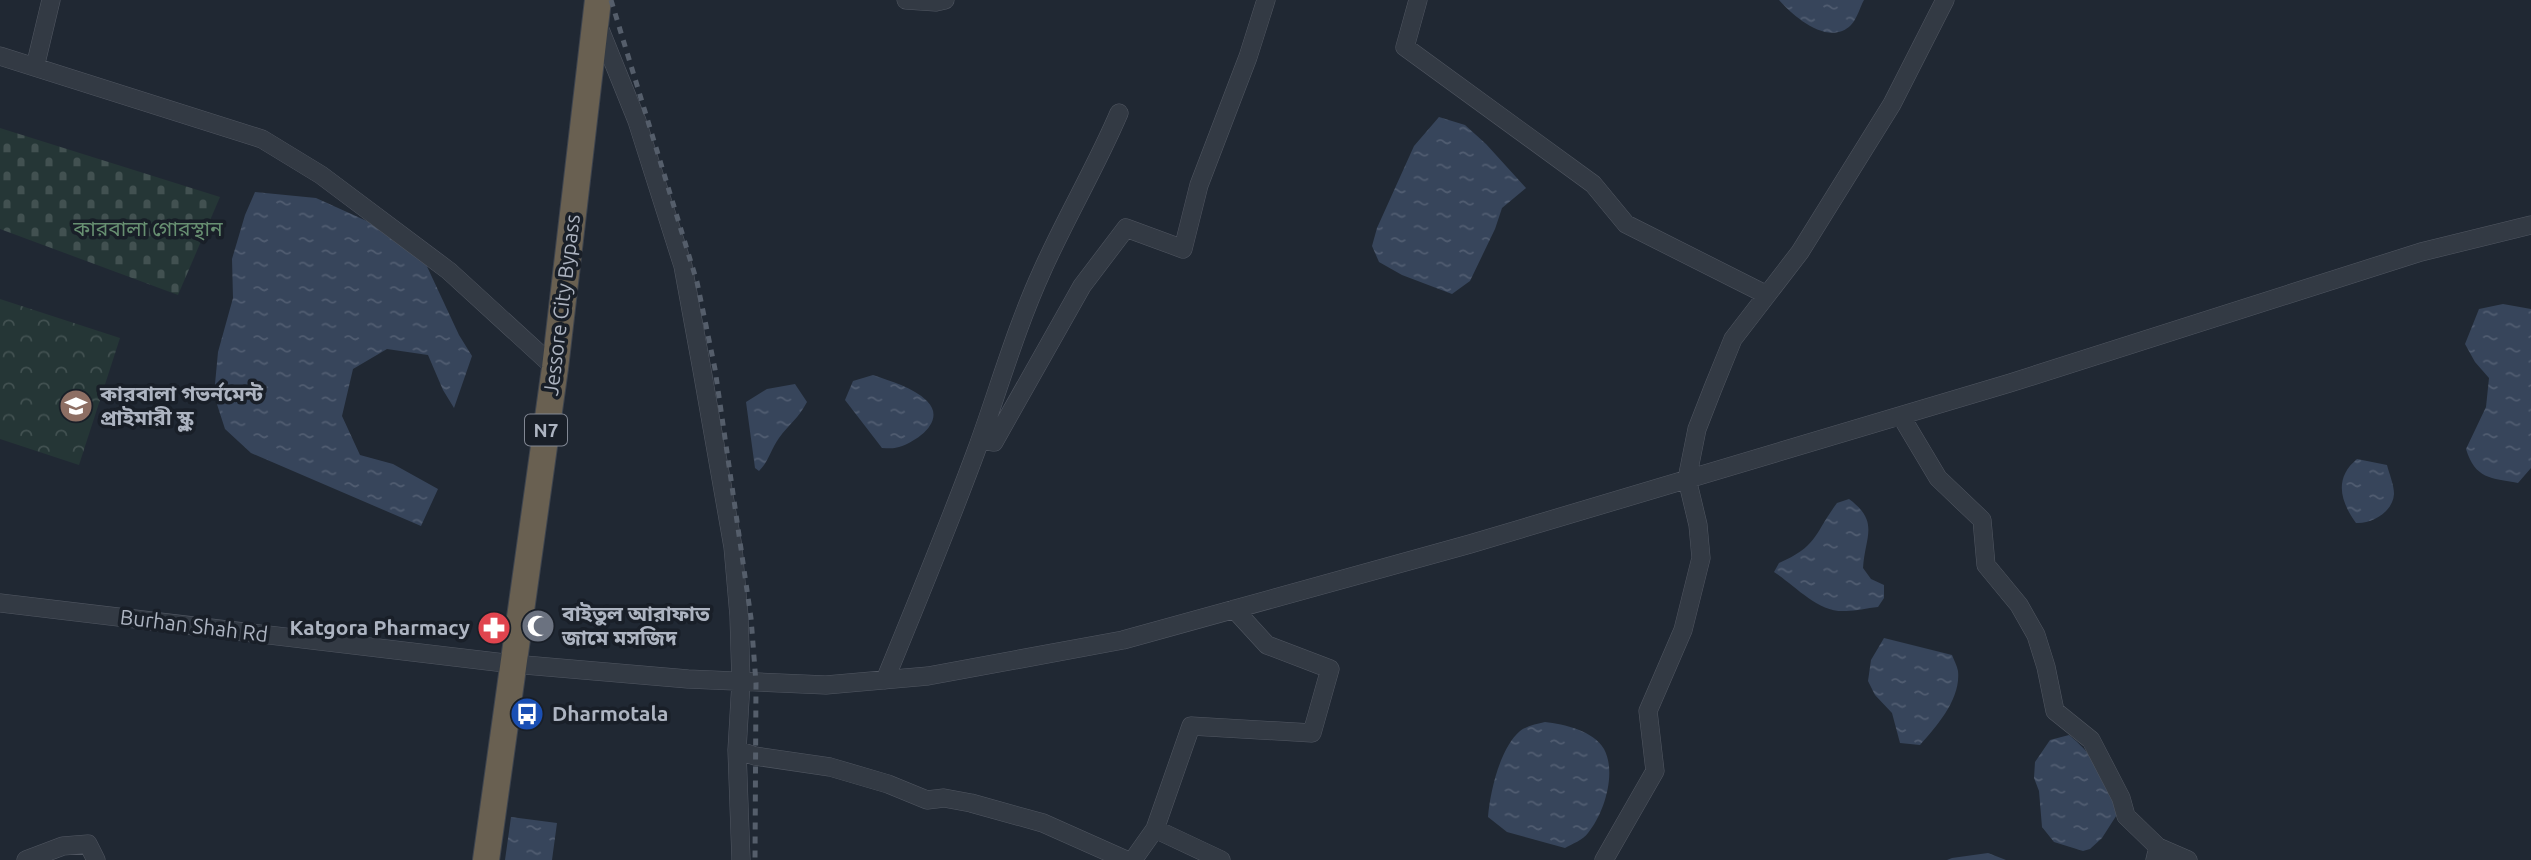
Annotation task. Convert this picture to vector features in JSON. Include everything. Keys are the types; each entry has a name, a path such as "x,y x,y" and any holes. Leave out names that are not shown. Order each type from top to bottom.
{"highway":[{"name":"Jessore City Bypass","path":"486,860 555,368 597,10"}],"street":[{"path":"35,67 51,0"},
{"path":"906,0 945,0"},
{"path":"980,440 994,442 1082,286 1126,228 1183,249 1199,185 1248,57 1266,0"},
{"path":"1418,0 1405,47 1593,184 1626,224 1767,295"},
{"path":"1604,860 1655,771 1648,711 1683,630 1701,558 1698,525 1687,479 1698,429 1733,339 1800,252 1892,104 1945,0"},
{"path":"597,10 637,121 683,266 733,547 741,682 737,750 741,860"},
{"path":"0,56 262,139 321,174 449,271 555,368"},
{"path":"885,680 943,541 1012,345 1042,271 1119,113"},
{"name":"Burhan Shah Rd","path":"0,603 513,664 741,682 826,685 928,676 1123,640 1469,544 2010,383 2421,252 2531,225"},
{"path":"1901,416 1937,478 1982,520 1986,565 2019,605 2036,635 2055,712 2091,740 2121,798 2126,816 2157,853 2188,860"},
{"path":"1133,860 1155,829 1191,726 1312,733 1330,668 1267,645 1234,609"},
{"path":"737,750 755,756 830,767 888,784 927,800 944,798 971,803 1043,822 1126,860"},
{"path":"1155,829 1221,860"},
{"path":"26,860 63,846 88,844 96,860"}],"green space":[{"name":"কারবালা গোরস্থান","path":"0,128 220,197 178,295 0,229"},
{"path":"0,299 120,338 79,465 0,439"}],"water":[{"path":"1779,0 1864,0 1851,25 1833,33 1812,27"},
{"path":"1439,117 1465,125 1526,188 1502,208 1470,281 1452,294 1402,275 1379,262 1372,246 1377,228 1414,146"},
{"path":"255,192 316,198 369,222 424,260 459,335 472,356 454,408 428,355 387,349 353,369 342,416 360,455 393,464 438,489 421,526 251,453 225,429 214,395 218,352 233,298 232,259"},
{"path":"2503,304 2531,309 2531,468 2518,483 2492,478 2479,472 2466,449 2486,407 2489,378 2475,362 2465,344 2479,309"},
{"path":"873,375 908,388 927,401 933,416 921,436 899,447 882,448 845,400 853,381"},
{"path":"795,384 807,402 779,438 759,471 755,468 746,402 767,389"},
{"path":"2357,459 2387,465 2394,494 2390,506 2381,516 2362,523 2356,523 2346,506 2342,490 2345,474"},
{"path":"1849,499 1859,507 1868,523 1863,568 1871,579 1884,585 1884,598 1878,607 1850,611 1826,608 1816,603 1774,572 1779,563 1808,545 1837,503"},
{"path":"1884,638 1952,655 1957,667 1958,681 1952,702 1920,745 1900,743 1892,713 1875,695 1868,681 1871,660"},
{"path":"1545,722 1569,727 1593,737 1604,749 1608,759 1609,781 1599,815 1586,835 1565,848 1507,832 1488,817 1494,783 1507,748 1522,729"},
{"path":"2069,735 2086,751 2100,770 2118,813 2102,838 2090,849 2083,851 2054,842 2042,827 2039,791 2034,778 2035,762 2050,740"},
{"path":"511,817 557,823 552,860 505,860"},
{"path":"1988,853 2006,860 1947,860 1952,858"}],"railway":[{"path":"611,0 697,282 715,369 751,618 756,683 755,860"}],"place":[{"name":"কারবালা গভর্নমেন্ট প্রাইমারী স্কুল","path":"76,406"},
{"name":"বাইতুল আরাফাত জামে মসজিদ","path":"538,626"},
{"name":"Katgora Pharmacy","path":"494,628"},
{"name":"Dharmotala","path":"527,714"}]}
